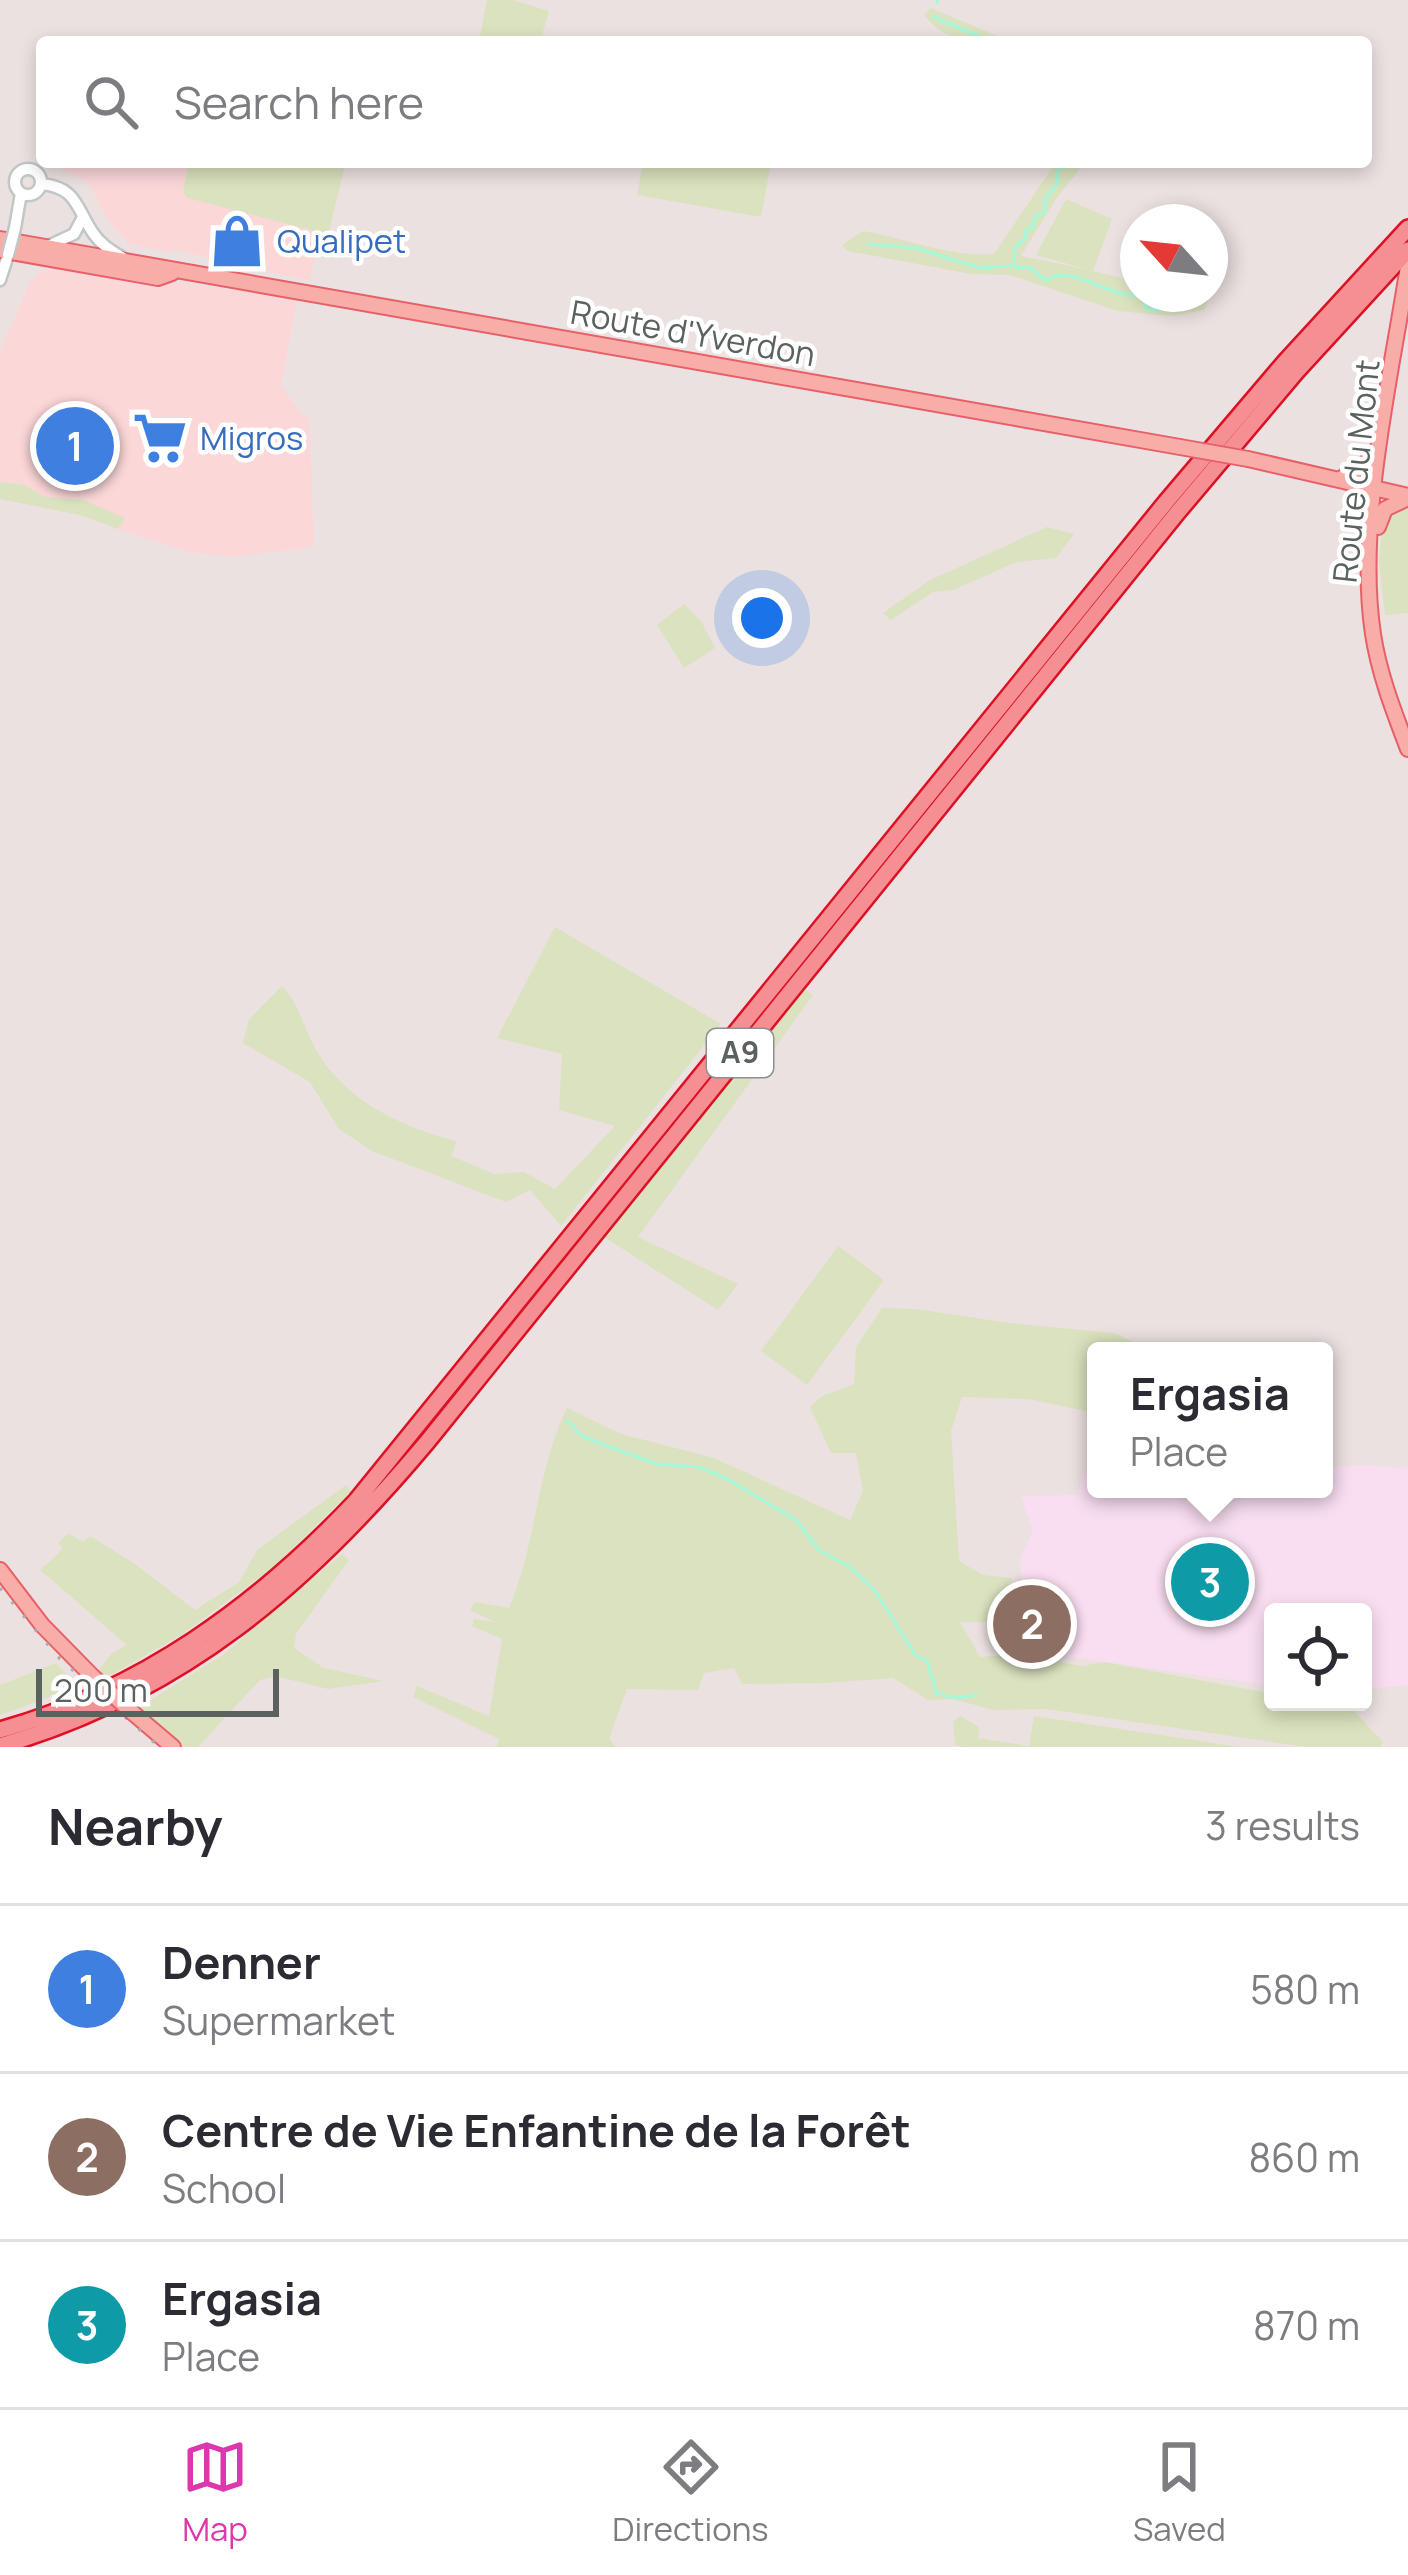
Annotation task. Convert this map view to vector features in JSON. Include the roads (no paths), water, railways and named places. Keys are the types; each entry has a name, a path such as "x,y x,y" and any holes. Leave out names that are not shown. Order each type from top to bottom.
{"highway":[{"name":"A9","path":"0,1730 97,1695 176,1653 250,1601 338,1519 415,1432 1166,502 1406,230"},
{"name":"A9","path":"0,1746 104,1708 184,1666 260,1613 350,1529 427,1442 1206,477 1405,258"}],"main road":[{"name":"Route d'Yverdon","path":"0,239 1248,459 1408,497"},
{"path":"4,252 158,278 178,272"},
{"name":"Route du Mont","path":"1405,258 1370,562 1373,635 1408,749"},
{"path":"1340,479 1369,461 1381,447"},
{"path":"1370,562 1385,509 1408,497"},
{"path":"0,1570 42,1625 92,1677 173,1747"}],"street":[{"path":"0,280 21,193 15,183 20,172 32,170 40,184 75,196 97,238 131,263"},
{"path":"21,193 34,194 40,184"},
{"path":"42,248 74,235 83,217"}],"waterway":[{"path":"934,17 979,36"},
{"path":"1062,168 1046,197 1044,214 1035,216 1033,227 1015,247 1014,267 1031,268 1046,281 1066,275 1120,293"},
{"path":"868,244 916,248 980,268 1010,266"},
{"path":"567,1420 582,1436 615,1449 658,1464 698,1467 728,1479 797,1521 819,1550 851,1568 875,1591 916,1656 927,1661 937,1694 976,1695"}],"railway":[{"path":"0,1588 60,1659 159,1747"}],"place":[{"name":"Qualipet","path":"237,241"},
{"name":"Migros","path":"160,438"},
{"name":"Denner","path":"75,446"},
{"name":"Ergasia","path":"1210,1582"},
{"name":"Centre de Vie Enfantine de la Forêt","path":"1032,1624"}]}
